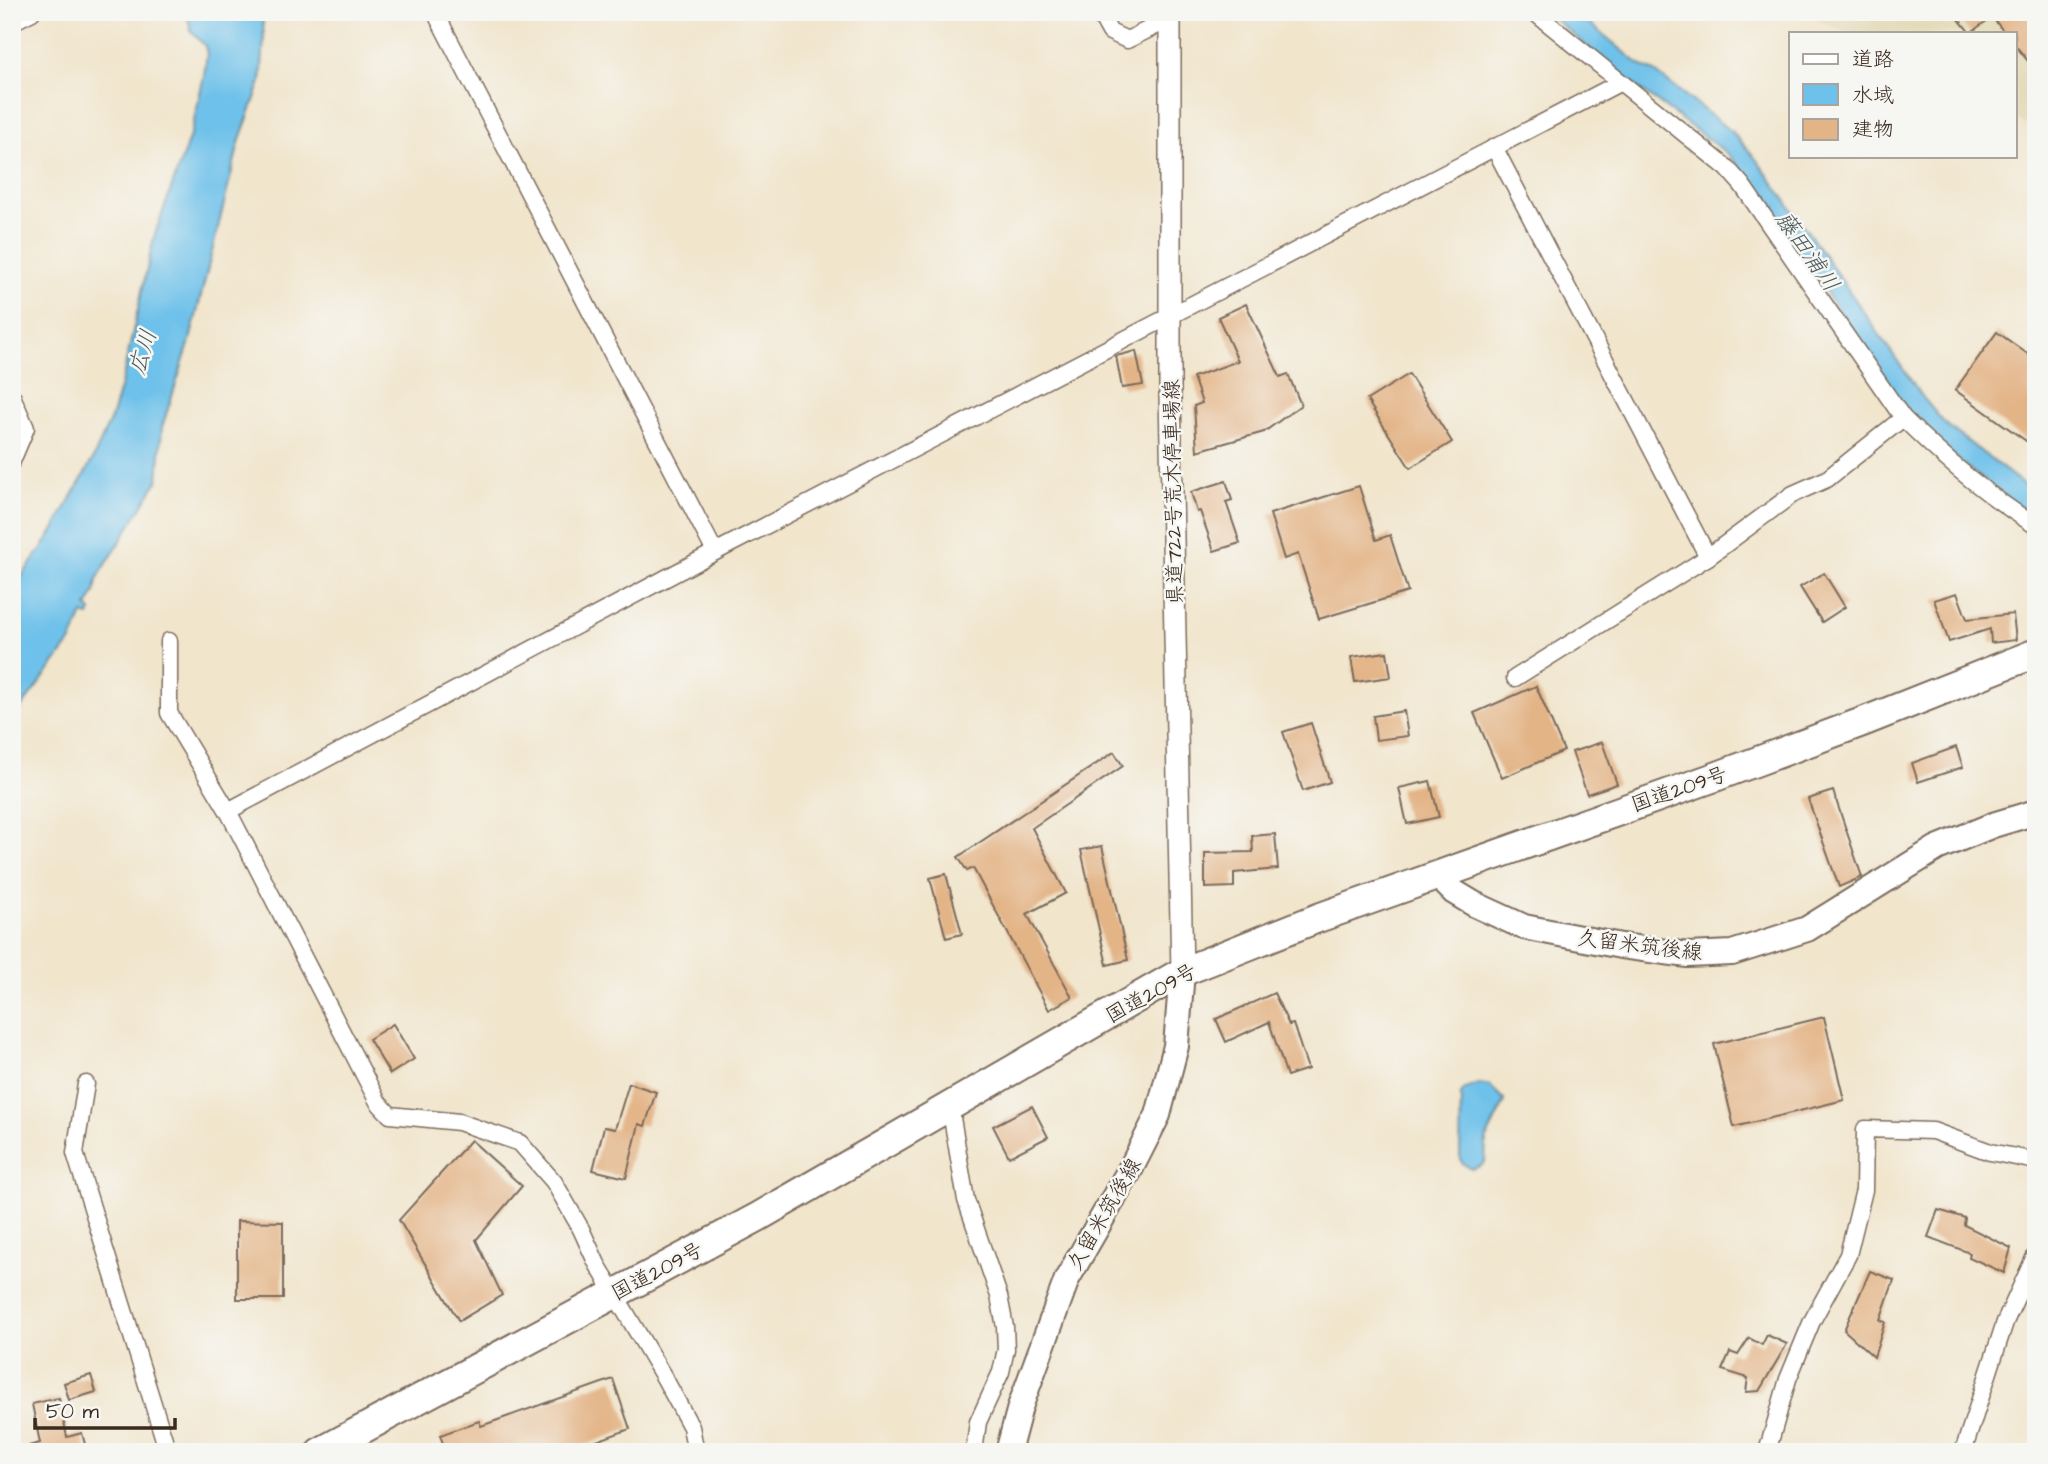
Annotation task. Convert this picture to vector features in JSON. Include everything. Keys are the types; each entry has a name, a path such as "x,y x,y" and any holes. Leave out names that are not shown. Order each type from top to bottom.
{"highway":[{"name":"国道209号","path":"320,1452 758,1217 1182,972 1318,918 1728,772 2036,653"}],"main road":[{"name":"県道722号荒木停車場線","path":"1170,16 1170,314 1182,972"},
{"name":"久留米筑後線","path":"1437,875 1454,892 1524,928 1688,955 1732,953 1807,929 1937,848 1993,825 2036,812"},
{"name":"久留米筑後線","path":"1008,1452 1020,1407 1067,1279 1131,1168 1158,1115 1176,1046 1182,972"}],"street":[{"path":"12,22 32,12"},
{"path":"435,12 715,552"},
{"path":"1099,12 1110,32 1127,40 1170,16"},
{"path":"1534,12 1727,168 1742,185 1903,418 1932,446 2012,511 2036,526"},
{"path":"228,811 715,552 1619,83"},
{"path":"1494,147 1708,557"},
{"path":"12,396 26,428 12,461"},
{"path":"1515,678 1708,557 1793,494 1827,479 1903,418"},
{"path":"169,642 169,713 228,811 377,1102 390,1115 459,1122 520,1143 554,1182 614,1294 691,1426 696,1452"},
{"path":"86,1084 75,1153 168,1452"},
{"path":"950,1106 966,1200 999,1296 1005,1327 1006,1349 1002,1372 978,1422 974,1452"},
{"path":"1767,1452 1788,1379 1812,1321 1848,1255 1864,1190 1865,1129 1933,1130 1990,1152 2036,1161"},
{"path":"1964,1452 2005,1322 2036,1254"}],"shaded area":[{"path":"1804,12 2036,12 2036,130 2016,120 2016,32 1843,32"}],"water":[{"name":"広川","path":"184,12 262,12 264,38 261,82 240,139 189,344 162,427 158,480 97,579 95,592 87,607 91,611 89,616 83,614 71,641 12,720 12,590 49,538 93,459 112,416 154,237 191,133 207,54 205,46 191,31"},
{"name":"藤田浦川","path":"1546,12 1576,12 1640,65 1655,72 1732,132 1776,186 1924,399 1945,424 2036,494 2036,517 1960,462 1908,413 1744,172 1728,154 1630,82"},
{"path":"1479,1084 1490,1086 1505,1101 1486,1139 1485,1162 1472,1169 1462,1163 1460,1155 1461,1094 1465,1089"}],"building":[{"path":"1953,12 2027,12 2036,23 2036,71 2016,46 2016,32 2004,32 1992,17 1969,32"},
{"path":"1246,304 1280,377 1288,374 1301,405 1264,432 1197,451 1194,406 1202,403 1193,377 1238,361 1218,317"},
{"path":"1997,332 2036,360 2036,448 1955,390"},
{"path":"1136,351 1143,385 1122,388 1116,356"},
{"path":"1409,374 1452,442 1410,468 1367,400"},
{"path":"1226,481 1232,500 1226,502 1240,543 1214,551 1191,492"},
{"path":"1359,486 1376,540 1390,535 1408,592 1319,619 1298,554 1284,559 1270,514"},
{"path":"1824,573 1845,607 1822,622 1800,587"},
{"path":"1957,593 1967,619 2013,614 2016,640 1991,643 1990,629 1949,642 1934,600"},
{"path":"1387,652 1391,677 1355,682 1351,657"},
{"path":"1536,686 1564,751 1502,778 1474,713"},
{"path":"1404,711 1408,736 1376,740 1373,716"},
{"path":"1311,723 1330,782 1303,791 1283,732"},
{"path":"1602,742 1617,784 1587,794 1572,752"},
{"path":"1956,747 1963,767 1918,782 1912,763"},
{"path":"1114,752 1123,766 1032,828 1066,893 1027,914 1072,997 1049,1010 973,868 967,871 958,857"},
{"path":"1430,781 1439,817 1407,824 1399,788"},
{"path":"1833,791 1862,877 1839,887 1808,799"},
{"path":"1275,834 1278,869 1234,873 1234,887 1205,888 1205,853 1253,852 1252,836"},
{"path":"1102,846 1128,960 1107,965 1081,850"},
{"path":"946,874 962,934 946,938 930,878"},
{"path":"1274,993 1289,1025 1293,1024 1308,1069 1287,1076 1269,1022 1226,1042 1216,1019"},
{"path":"1824,1017 1844,1100 1734,1127 1714,1044"},
{"path":"393,1024 414,1059 390,1074 369,1039"},
{"path":"629,1083 656,1092 645,1126 639,1124 626,1178 593,1170 604,1127 615,1129"},
{"path":"1032,1106 1048,1137 1009,1157 993,1126"},
{"path":"471,1140 522,1186 476,1240 502,1295 459,1321 399,1220"},
{"path":"1938,1210 1965,1218 1964,1225 2011,1248 2004,1273 1969,1257 1970,1253 1928,1237"},
{"path":"237,1221 283,1222 283,1299 237,1299"},
{"path":"1870,1271 1894,1280 1880,1320 1885,1322 1874,1357 1844,1330"},
{"path":"1767,1335 1787,1344 1759,1391 1746,1392 1748,1378 1722,1370 1730,1352 1738,1355 1749,1338 1762,1345"},
{"path":"91,1375 96,1392 69,1400 64,1383"},
{"path":"613,1379 630,1429 566,1452 446,1452 440,1435 479,1421 481,1426"},
{"path":"59,1398 67,1437 82,1433 87,1452 30,1452 29,1446 40,1443 32,1404"}]}
